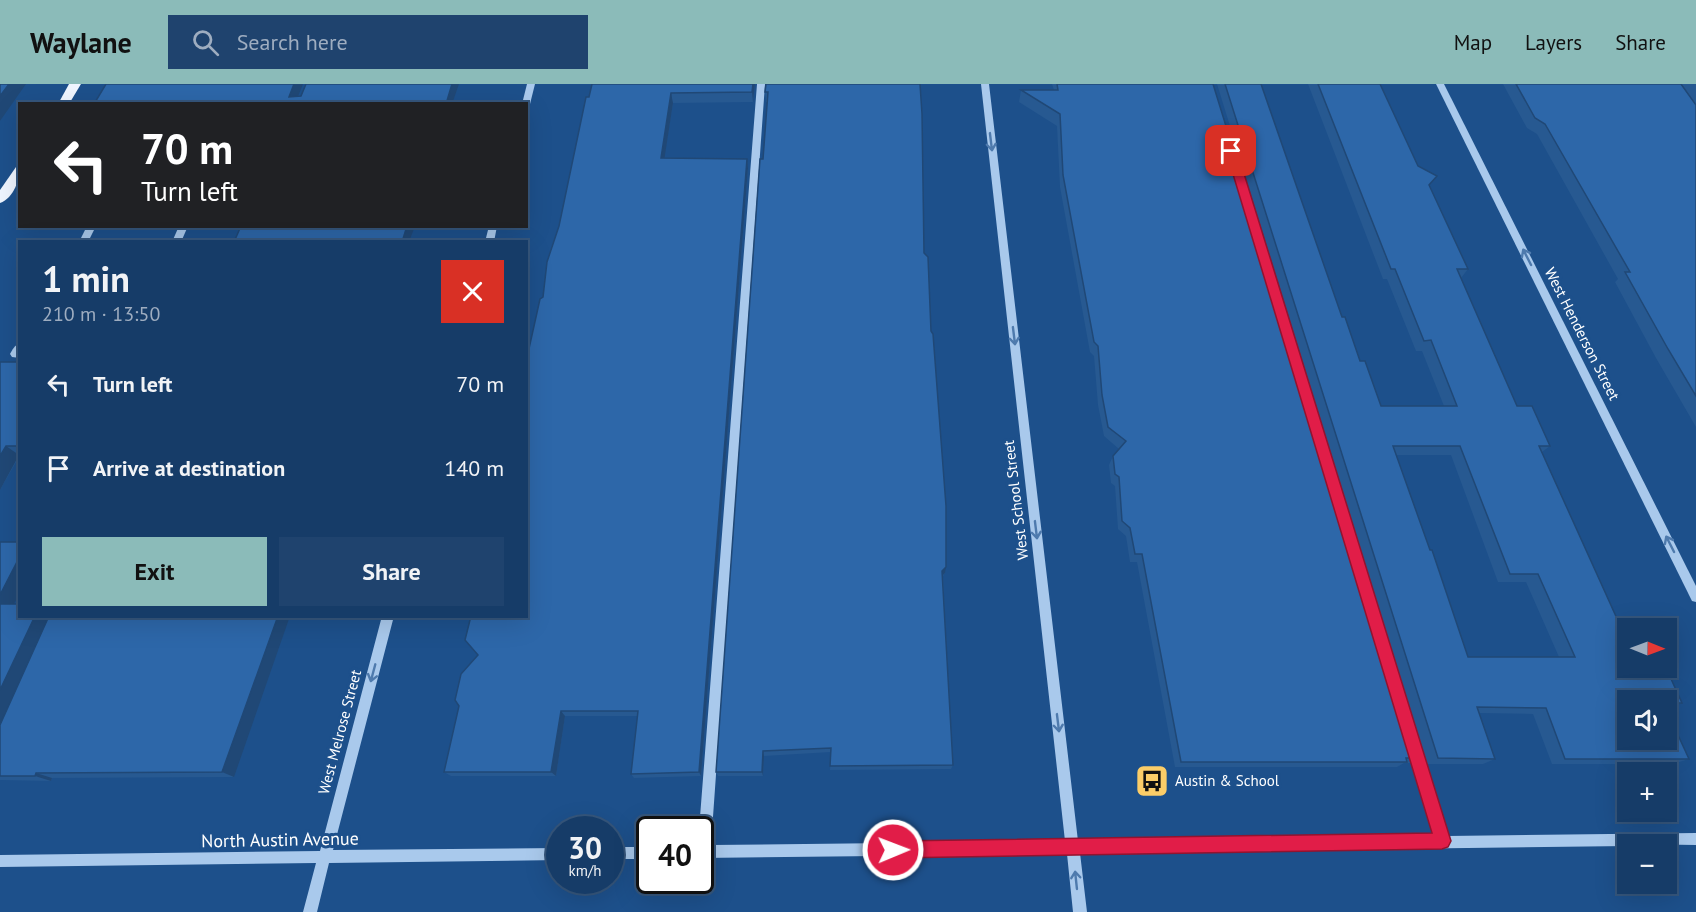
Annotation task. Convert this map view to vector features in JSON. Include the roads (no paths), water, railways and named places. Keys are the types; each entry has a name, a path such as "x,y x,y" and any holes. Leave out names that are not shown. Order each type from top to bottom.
{"main road":[{"path":"64,102 75,84"},
{"path":"0,200 10,185"}],"street":[{"path":"526,102 531,84"},
{"path":"705,816 761,84"},
{"name":"West School Street","path":"985,84 1080,912"},
{"name":"West Henderson Street","path":"1440,84 1696,597"},
{"name":"West Melrose Street","path":"309,912 387,618"},
{"path":"1411,740 1442,841"},
{"path":"714,852 1696,839"},
{"name":"North Austin Avenue","path":"0,861 546,854"}],"place":[{"name":"Austin & School","path":"1152,781"}]}
